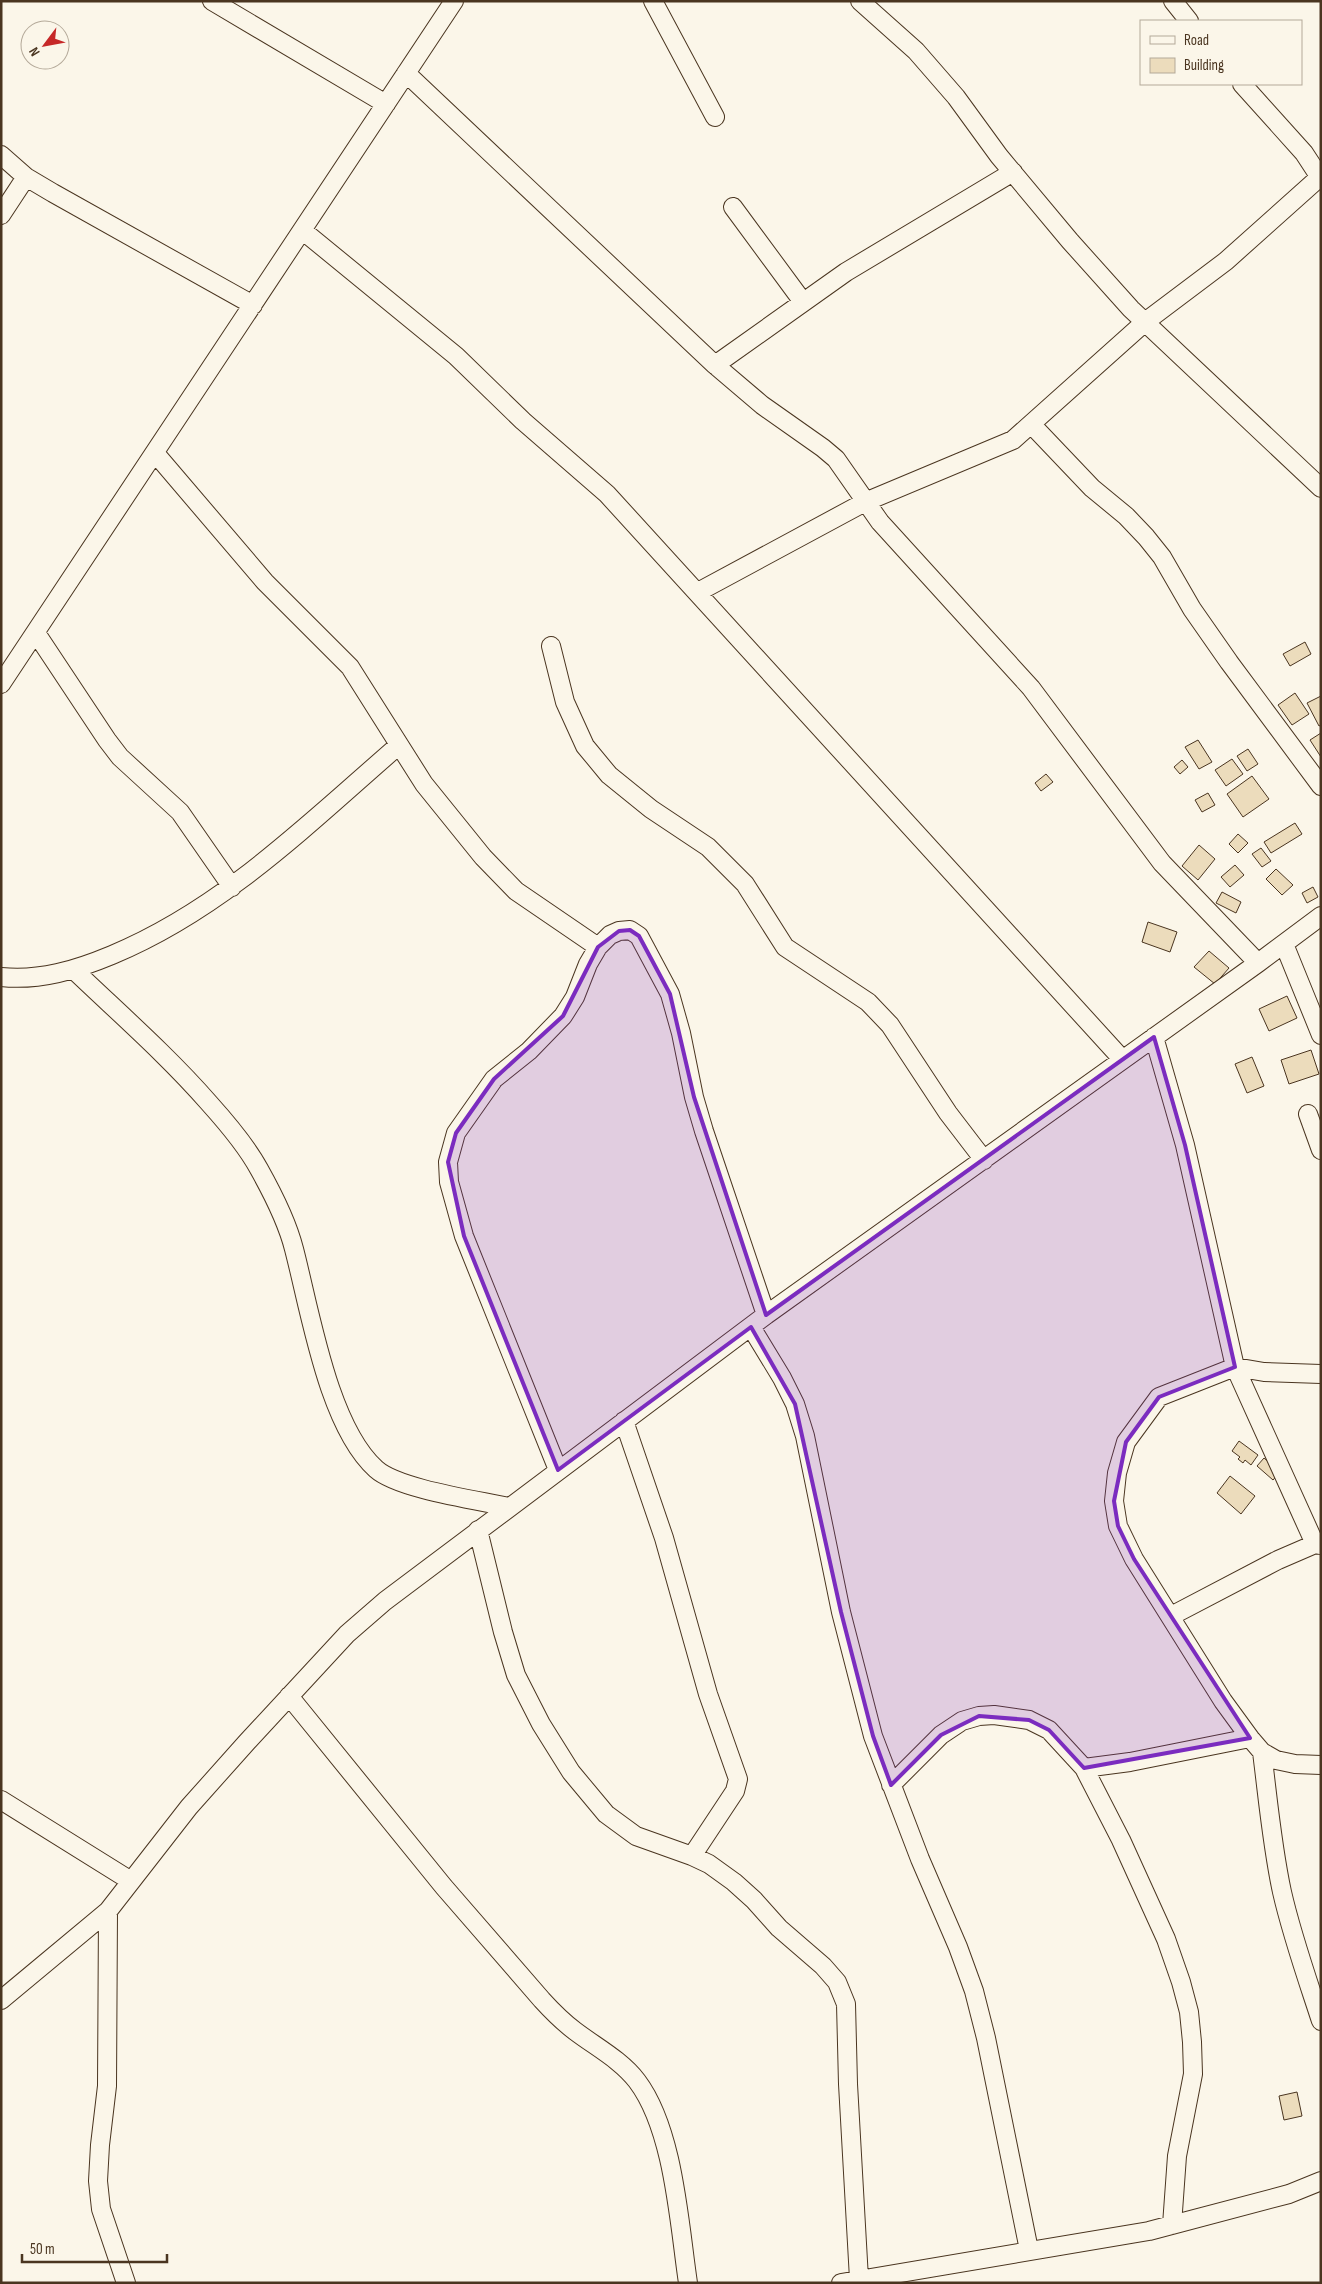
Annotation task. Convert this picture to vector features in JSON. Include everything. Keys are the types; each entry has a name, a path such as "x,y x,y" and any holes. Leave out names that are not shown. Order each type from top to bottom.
{"street":[{"path":"212,1 386,104"},
{"path":"1,684 454,1"},
{"path":"653,1 715,117"},
{"path":"860,1 916,51 956,97 1013,172 1070,241 1130,309 1321,488"},
{"path":"1173,1 1188,20"},
{"path":"406,73 715,365 762,405 823,448 836,460 865,502 894,538 1003,655 1031,688 1162,863 1258,964"},
{"path":"698,592 865,502 1013,440 1145,322 1226,261 1320,178 1304,153 1243,85"},
{"path":"1,156 26,177 253,305"},
{"path":"715,365 846,272 1013,172"},
{"path":"1,215 26,177"},
{"path":"733,207 803,302"},
{"path":"302,230 456,356 523,421 607,494 1122,1059"},
{"path":"1032,425 1092,488 1126,516 1146,537 1162,557 1192,609 1229,662 1321,786"},
{"path":"155,453 265,582 350,667 424,784 500,876 516,891 598,947"},
{"path":"36,633 120,757 180,812 232,887"},
{"path":"551,646 565,702 585,746 609,775 652,809 708,847 745,884 785,947 868,1002 890,1025 948,1113 984,1160"},
{"path":"1,977 39,976 75,970 130,948 186,918 232,887 276,852 399,746"},
{"path":"1,2000 108,1911 189,1807 288,1696 347,1634 385,1602 478,1530 766,1315 1154,1036 1258,964 1321,916"},
{"path":"558,1470 464,1236 449,1182 448,1162 456,1133 494,1079 529,1051 563,1016 575,997 588,964 598,947 610,935 619,931 630,930 639,936 652,956 670,994 681,1032 694,1098 766,1315"},
{"path":"1284,944 1321,1035"},
{"path":"75,970 193,1085 227,1123 259,1168 279,1208 294,1246 321,1356 340,1416 359,1448 376,1470 401,1483 509,1507"},
{"path":"1154,1036 1185,1145 1235,1367 1318,1545 1278,1560 1171,1616"},
{"path":"1308,1114 1321,1150"},
{"path":"751,1327 782,1378 795,1404 805,1436 844,1622 873,1736 974,1991 986,2038 1029,2250"},
{"path":"1321,1374 1264,1372 1235,1367 1159,1397 1126,1442 1117,1473 1114,1501 1118,1526 1134,1559 1223,1701 1250,1738 1262,1752 1276,1760 1321,1765"},
{"path":"624,1421 667,1546 708,1694 738,1779 736,1791 692,1856"},
{"path":"478,1530 503,1632 516,1675 541,1724 571,1772 606,1814 636,1836 692,1856 709,1864 734,1882 754,1900 779,1928 823,1966 837,1982 846,2004 848,2084 859,2278"},
{"path":"288,1696 444,1887 542,2000 557,2016 619,2063 637,2081 648,2099 666,2147 688,2283"},
{"path":"892,1785 941,1734 962,1721 979,1716 1029,1720 1049,1730 1084,1768 1121,1840 1166,1939 1182,1982 1188,2012 1192,2042 1193,2074 1177,2156 1172,2225"},
{"path":"1084,1768 1130,1762 1250,1738"},
{"path":"1262,1752 1272,1834 1282,1891 1291,1927 1321,2021"},
{"path":"1,1800 131,1881"},
{"path":"108,1911 107,2086 98,2181 101,2209 126,2283"},
{"path":"841,2283 859,2278 1149,2231 1290,2194 1321,2182"}],"highlighted area":[{"path":"630,930 639,936 670,994 694,1097 766,1315 1154,1037 1185,1145 1235,1367 1159,1397 1126,1442 1114,1501 1118,1526 1134,1559 1250,1738 1084,1768 1049,1730 1029,1720 979,1716 941,1735 891,1785 873,1736 841,1612 795,1404 751,1327 558,1470 464,1236 448,1162 456,1133 494,1079 563,1016 598,947 619,931"}],"building":[{"path":"1305,642 1311,654 1290,666 1283,654"},
{"path":"1295,693 1309,714 1292,725 1278,705"},
{"path":"1321,696 1321,725 1319,726 1307,703"},
{"path":"1321,733 1321,757 1310,740"},
{"path":"1198,740 1212,762 1199,769 1185,747"},
{"path":"1248,749 1258,764 1247,771 1237,756"},
{"path":"1232,759 1243,774 1226,786 1215,770"},
{"path":"1182,760 1188,767 1180,774 1174,767"},
{"path":"1046,774 1053,782 1041,791 1035,783"},
{"path":"1252,776 1269,799 1243,817 1227,794"},
{"path":"1208,793 1215,805 1202,812 1195,800"},
{"path":"1295,823 1302,834 1271,853 1264,842"},
{"path":"1238,834 1248,843 1238,853 1229,844"},
{"path":"1199,845 1215,859 1198,880 1182,866"},
{"path":"1261,848 1271,861 1262,867 1252,854"},
{"path":"1235,865 1244,875 1230,887 1221,877"},
{"path":"1276,869 1293,885 1282,895 1266,879"},
{"path":"1313,887 1318,897 1307,903 1302,893"},
{"path":"1222,892 1241,902 1236,913 1216,903"},
{"path":"1148,922 1177,932 1170,952 1142,942"},
{"path":"1209,951 1229,968 1215,984 1194,967"},
{"path":"1287,996 1297,1018 1269,1031 1259,1009"},
{"path":"1311,1050 1319,1074 1289,1084 1281,1060"},
{"path":"1252,1057 1264,1086 1247,1093 1235,1064"},
{"path":"1239,1441 1258,1455 1251,1465 1245,1460 1243,1463 1238,1459 1240,1457 1232,1451"},
{"path":"1264,1458 1280,1472 1273,1480 1257,1466"},
{"path":"1230,1476 1255,1496 1241,1514 1217,1493"},
{"path":"1297,2092 1302,2116 1284,2120 1279,2096"}]}
